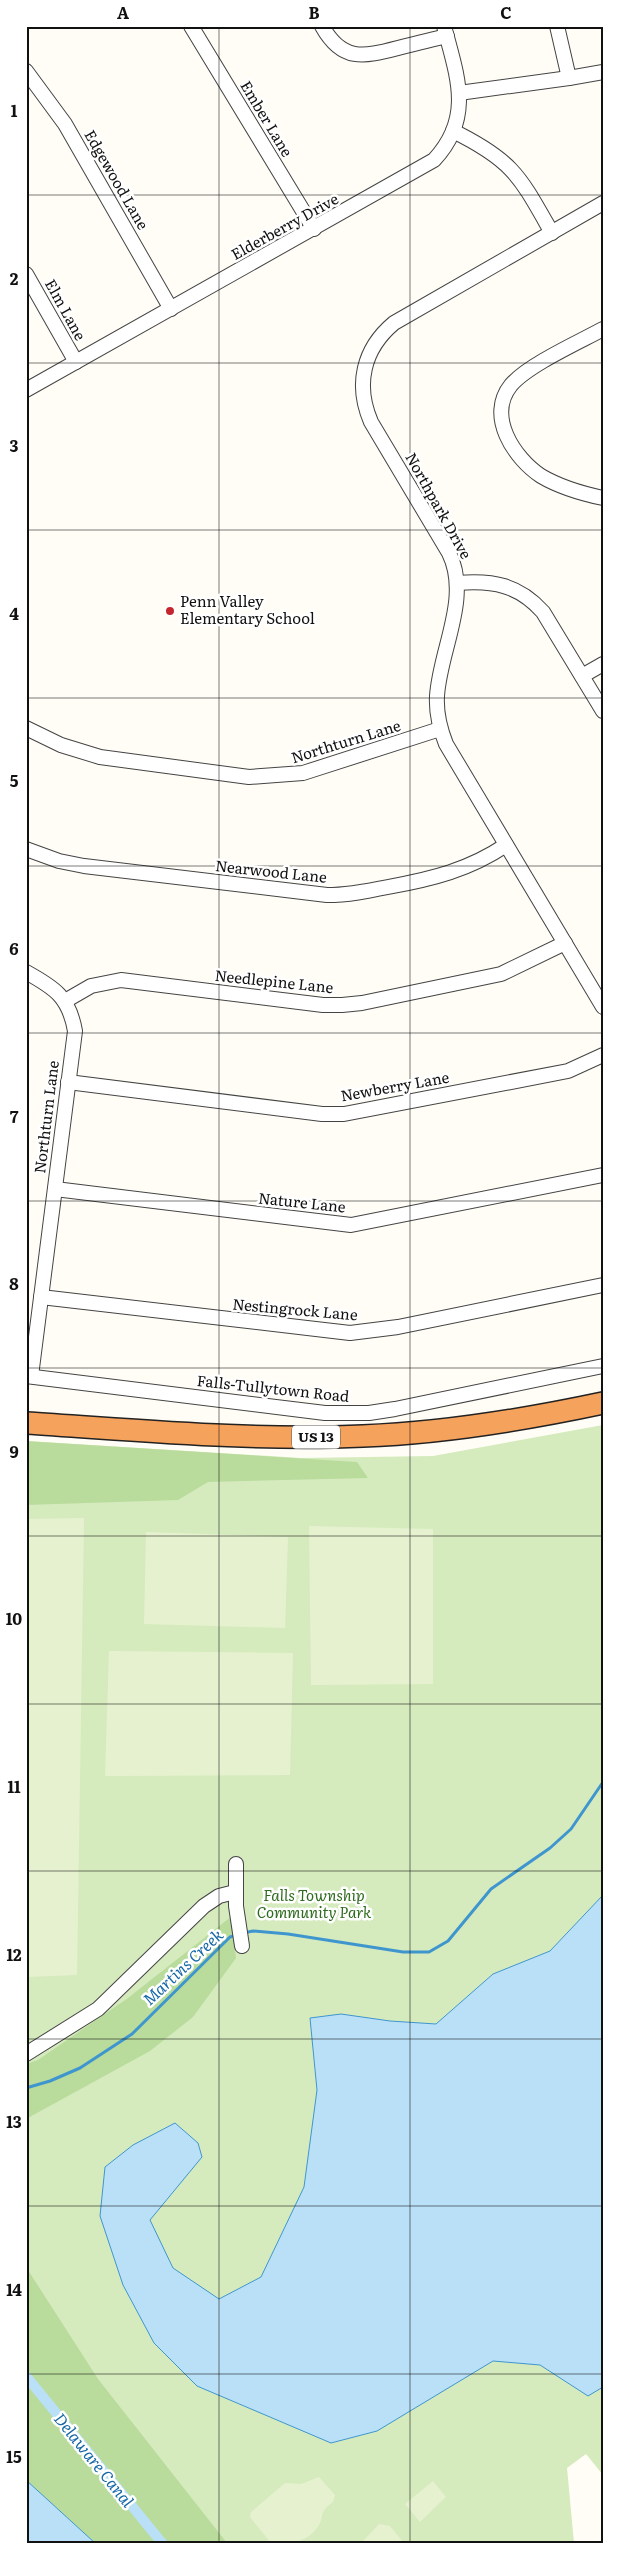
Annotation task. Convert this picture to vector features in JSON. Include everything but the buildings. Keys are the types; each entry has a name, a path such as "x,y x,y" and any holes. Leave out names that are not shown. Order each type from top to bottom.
{"highway":[{"name":"US 13","path":"26,1422 235,1436 363,1436 466,1428 603,1404"},
{"name":"US 13","path":"26,1435 243,1449 338,1450 468,1440 603,1416"}],"street":[{"name":"Ember Lane","path":"191,26 314,229"},
{"path":"322,26 333,44 356,55 373,54 445,31"},
{"path":"558,26 570,78"},
{"name":"Elderberry Drive","path":"26,390 425,167 441,152 453,131 459,112 459,93 445,31"},
{"name":"Edgewood Lane","path":"26,71 65,124 171,309"},
{"path":"459,93 603,72"},
{"path":"453,131 482,145 508,165 522,181 552,233"},
{"name":"Northpark Drive","path":"603,204 394,322 376,340 366,362 362,393 371,422 449,553 458,583 436,696 440,729 446,744 603,1007"},
{"name":"Elm Lane","path":"26,274 76,362"},
{"path":"603,329 516,380 505,395 501,413 504,429 510,443 530,468 544,478 603,498"},
{"path":"458,583 488,581 500,583 524,594 543,612 603,712"},
{"path":"582,676 603,664"},
{"name":"Northturn Lane","path":"26,728 61,745 100,757 249,777 303,773 440,729"},
{"name":"Nearwood Lane","path":"26,849 59,861 84,866 332,895 348,894 442,876 486,858 506,845"},
{"name":"Needlepine Lane","path":"65,1001 91,986 121,980 323,1005 362,1003 502,974 565,943"},
{"name":"Northturn Lane","path":"26,972 50,985 65,1001 73,1017 75,1031 41,1297 28,1376"},
{"name":"Newberry Lane","path":"68,1082 322,1114 344,1114 568,1071 603,1055"},
{"name":"Nature Lane","path":"55,1189 350,1225 603,1175"},
{"name":"Nestingrock Lane","path":"41,1297 350,1333 398,1327 603,1285"},
{"name":"Falls-Tullytown Road","path":"28,1376 325,1413 351,1414 395,1409 603,1366"},
{"path":"236,1864 235,1892 242,1946"},
{"path":"26,2054 98,2010 204,1906 219,1896 235,1892"}],"green space":[{"name":"Falls Township Community Park","path":"603,1425 603,2475 586,2454 567,2468 574,2543 144,2543 26,2398 26,1441 301,1458 433,1456"},
{"path":"26,1441 357,1462 368,1478 208,1482 178,1500 26,1505"},
{"path":"84,1518 77,1975 26,1977 26,1519"},
{"path":"309,1526 433,1529 433,1684 311,1685"},
{"path":"146,1532 288,1537 285,1628 144,1624"},
{"path":"109,1651 293,1653 290,1775 105,1776"},
{"path":"232,1916 236,1958 193,2017 150,2051 26,2119 26,2064 38,2060 128,1998"},
{"path":"26,2267 98,2379 227,2543 95,2543 26,2480"},
{"path":"319,2477 335,2495 333,2502 323,2512 317,2528 307,2537 296,2542 271,2543 250,2517 251,2512 285,2483 301,2484"},
{"path":"433,2481 446,2497 420,2522 405,2504"},
{"path":"379,2524 390,2526 404,2543 361,2543"}],"water":[{"path":"603,1895 603,2387 588,2396 540,2365 493,2361 377,2431 331,2443 197,2386 154,2343 123,2285 100,2216 105,2167 133,2145 175,2123 198,2143 202,2157 150,2220 173,2268 219,2299 261,2277 304,2187 317,2090 310,2018 341,2014 390,2021 436,2024 493,1974 550,1951"},
{"path":"26,2480 95,2543 26,2543"}],"waterway":[{"name":"Martins Creek","path":"243,1933 253,1931 288,1934 403,1952 429,1952 448,1941 491,1889 550,1848 571,1829 603,1782"},
{"name":"Martins Creek","path":"26,2088 50,2081 80,2068 132,2034 230,1937 237,1935"},
{"name":"Delaware Canal","path":"26,2376 162,2543"}],"place":[{"name":"Penn Valley Elementary School","path":"170,611"}]}
